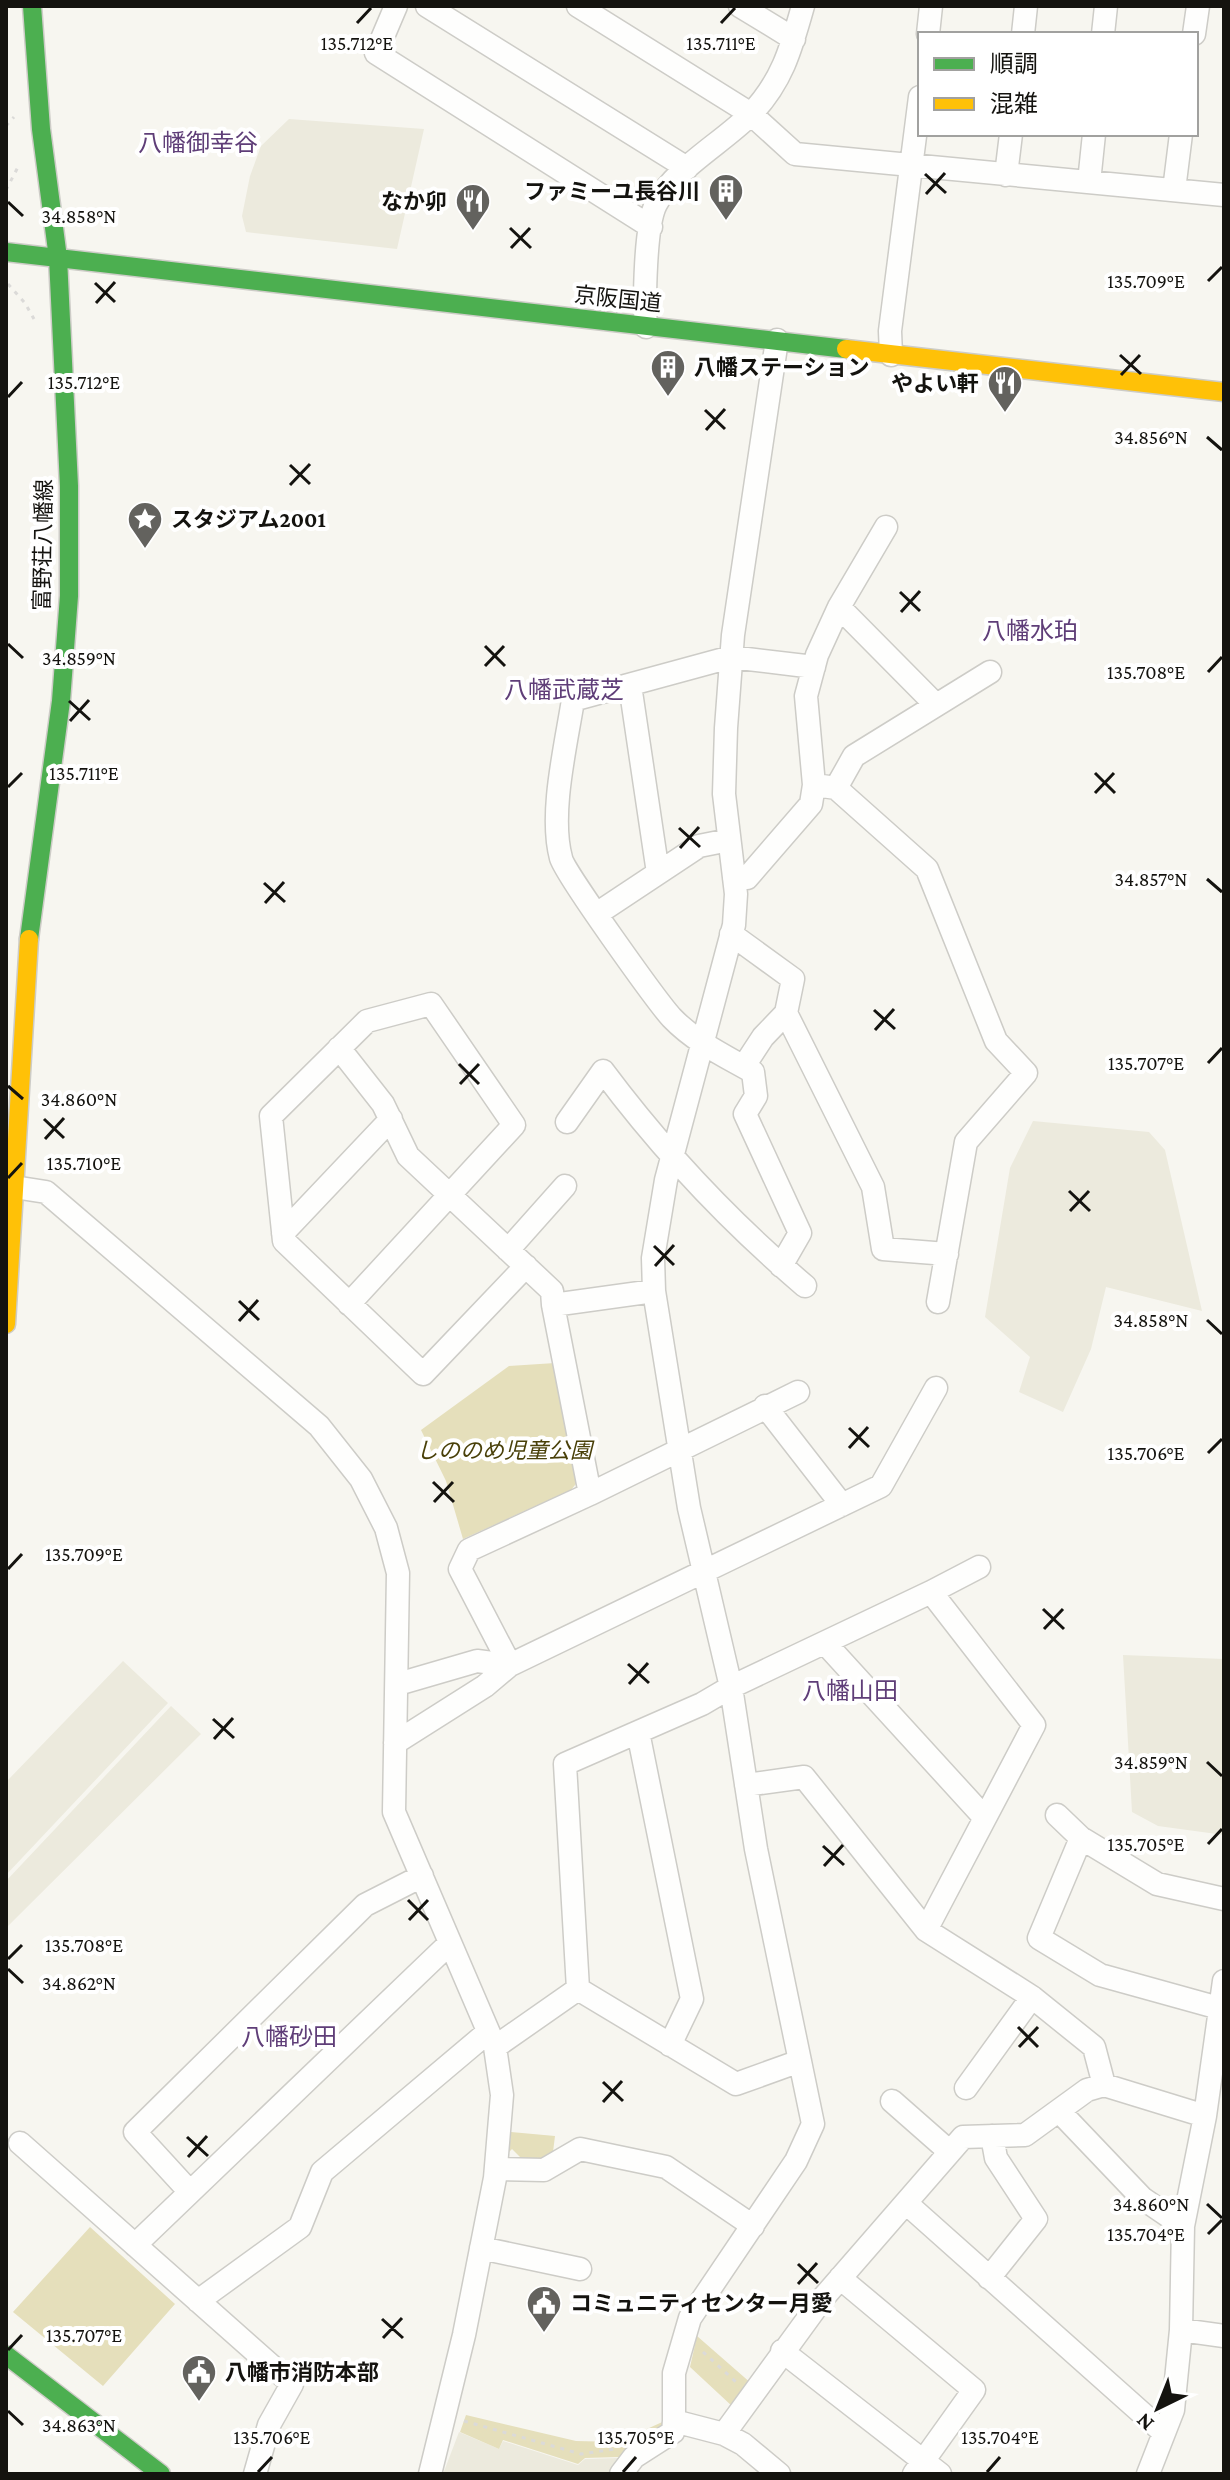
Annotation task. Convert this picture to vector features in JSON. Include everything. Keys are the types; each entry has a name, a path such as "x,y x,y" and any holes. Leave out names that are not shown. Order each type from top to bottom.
{"main road":[{"name":"富野荘八幡線","path":"6,1324 26,957 61,701 69,596 69,486 58,258 62,232 32,6"},
{"path":"30,228 62,232"},
{"name":"京阪国道","path":"6,252 1224,392"},
{"path":"6,2355 161,2474"}],"street":[{"path":"396,6 376,53 651,227"},
{"path":"427,6 687,168"},
{"path":"578,6 751,114 795,154 1224,195"},
{"path":"740,6 794,39"},
{"path":"646,327 644,301 655,205 687,168 751,114 786,67 803,6"},
{"path":"928,32 931,6"},
{"path":"1023,32 1026,6"},
{"path":"1103,32 1106,6"},
{"path":"1194,32 1198,6"},
{"path":"891,355 890,331 918,114"},
{"path":"1006,175 1011,136"},
{"path":"1089,182 1094,136"},
{"path":"1174,190 1181,136"},
{"path":"627,2465 673,2432 674,2373 690,2318 796,2161 813,2124 746,1785 731,1687 689,1508 654,1291 653,1258 672,1154 731,934 734,878 724,794 731,657 777,340"},
{"path":"886,527 839,607 814,667 806,696 825,787 927,869 996,1041 1026,1073 966,1142 938,1302"},
{"path":"839,607 936,705"},
{"path":"781,1266 800,1233 745,1114 756,1096 753,1072 701,1043 671,1018 561,860 558,794 573,700 731,657 814,667"},
{"path":"734,878 747,878 770,855 854,756 990,672"},
{"path":"630,685 658,873"},
{"path":"598,913 699,846 729,840"},
{"path":"731,934 793,979 786,1013 763,1037 744,1066"},
{"path":"349,1304 514,1125 431,1004 367,1021 271,1116 284,1241 349,1304 423,1374 526,1266"},
{"path":"786,1013 873,1187 883,1249 947,1254"},
{"path":"339,1048 383,1104 408,1156 552,1291 590,1494"},
{"path":"567,1122 603,1071 637,1116 672,1154 781,1266 805,1286"},
{"path":"283,1233 391,1119"},
{"path":"508,1250 565,1186"},
{"path":"14,1187 46,1192 319,1426 361,1479 386,1528 398,1573 394,1812 491,2039 502,2095 496,2169 481,2248 430,2474"},
{"path":"553,1305 654,1291"},
{"path":"395,1743 485,1686 510,1665 881,1486 936,1388"},
{"path":"510,1665 460,1569 469,1550 798,1392"},
{"path":"765,1406 842,1505"},
{"path":"578,1989 565,1764 702,1704 979,1567"},
{"path":"926,1930 1034,1725 931,1592"},
{"path":"825,1643 984,1817"},
{"path":"398,1684 477,1661 510,1665"},
{"path":"638,1732 692,1999 670,2045"},
{"path":"746,1785 804,1777 926,1930 1032,1997 1094,2047 1104,2085"},
{"path":"1057,1815 1081,1838 1157,1884 1224,1899"},
{"path":"1081,1838 1039,1938 1100,1975 1219,2008"},
{"path":"190,2192 135,2132 365,1905 422,1876"},
{"path":"135,2245 450,1943"},
{"path":"1148,2474 1162,2431 1173,2410 1181,2330 1183,2226 1205,2116 1224,1981"},
{"path":"198,2301 300,2227 322,2172 491,2039 578,1989"},
{"path":"578,1989 736,2084 800,2061"},
{"path":"966,2088 1032,1997"},
{"path":"724,2434 782,2351 840,2278 963,2137 1025,2135 1087,2090 1104,2085 1205,2116"},
{"path":"892,2101 950,2152"},
{"path":"1059,2111 1142,2198 1183,2226"},
{"path":"989,2278 1036,2219 996,2158 992,2136"},
{"path":"20,2143 292,2384 269,2425 255,2474"},
{"path":"496,2169 544,2170 580,2149 666,2167 753,2226"},
{"path":"906,2203 1162,2431"},
{"path":"481,2248 580,2269"},
{"path":"782,2351 926,2470 974,2390 840,2278"},
{"path":"1181,2330 1224,2336"},
{"path":"674,2421 724,2434 743,2444 779,2474"}],"path":[{"path":"6,282 33,315 35,330"},
{"path":"697,2346 752,2394"},
{"path":"444,2416 581,2454 613,2449 627,2465"}],"shaded area":[{"path":"289,119 424,129 397,249 246,232 242,216 250,176 261,146"},
{"path":"1033,1121 1149,1132 1165,1150 1202,1311 1106,1287 1091,1349 1063,1412 1019,1392 1030,1357 985,1317 1010,1168"},
{"path":"1123,1655 1224,1659 1224,1835 1158,1826 1132,1812"},
{"path":"123,1661 168,1703 6,1875 8,1780"},
{"path":"171,1706 201,1734 6,1928 6,1881"},
{"path":"459,2432 499,2449 503,2441 578,2465 585,2459 619,2458 610,2474 443,2474"}],"green space":[{"name":"しののめ児童公園","path":"555,1363 579,1480 571,1490 463,1539 446,1481 421,1430 509,1366"},
{"path":"511,2132 555,2136 553,2152 536,2162 518,2161 520,2157 512,2149 509,2152"},
{"path":"90,2227 175,2304 103,2386 13,2312"},
{"path":"697,2336 752,2384 733,2407 690,2367"},
{"path":"466,2415 576,2441 618,2442 669,2419 668,2426 619,2457 585,2458 578,2464 503,2440 499,2449 460,2432"}],"traffic: fast":[{"path":"29,939 61,701 69,596 69,486 58,258 41,129 32,6"},
{"path":"6,252 846,349"},
{"path":"6,2355 161,2474"}],"traffic: slow":[{"path":"846,349 1224,392"},
{"path":"6,1324 29,939"}],"place":[{"name":"ファミーユ長谷川","path":"726,222"},
{"name":"なか卯","path":"473,232"},
{"name":"八幡ステーション","path":"668,398"},
{"name":"やよい軒","path":"1005,414"},
{"name":"スタジアム2001","path":"145,550"},
{"name":"コミュニティセンター月愛","path":"544,2334"},
{"name":"八幡市消防本部","path":"199,2403"}],"district":[{"name":"八幡御幸谷","path":"198,142"},
{"name":"八幡水珀","path":"1030,630"},
{"name":"八幡武蔵芝","path":"564,689"},
{"name":"八幡山田","path":"850,1690"},
{"name":"八幡砂田","path":"289,2036"}]}
